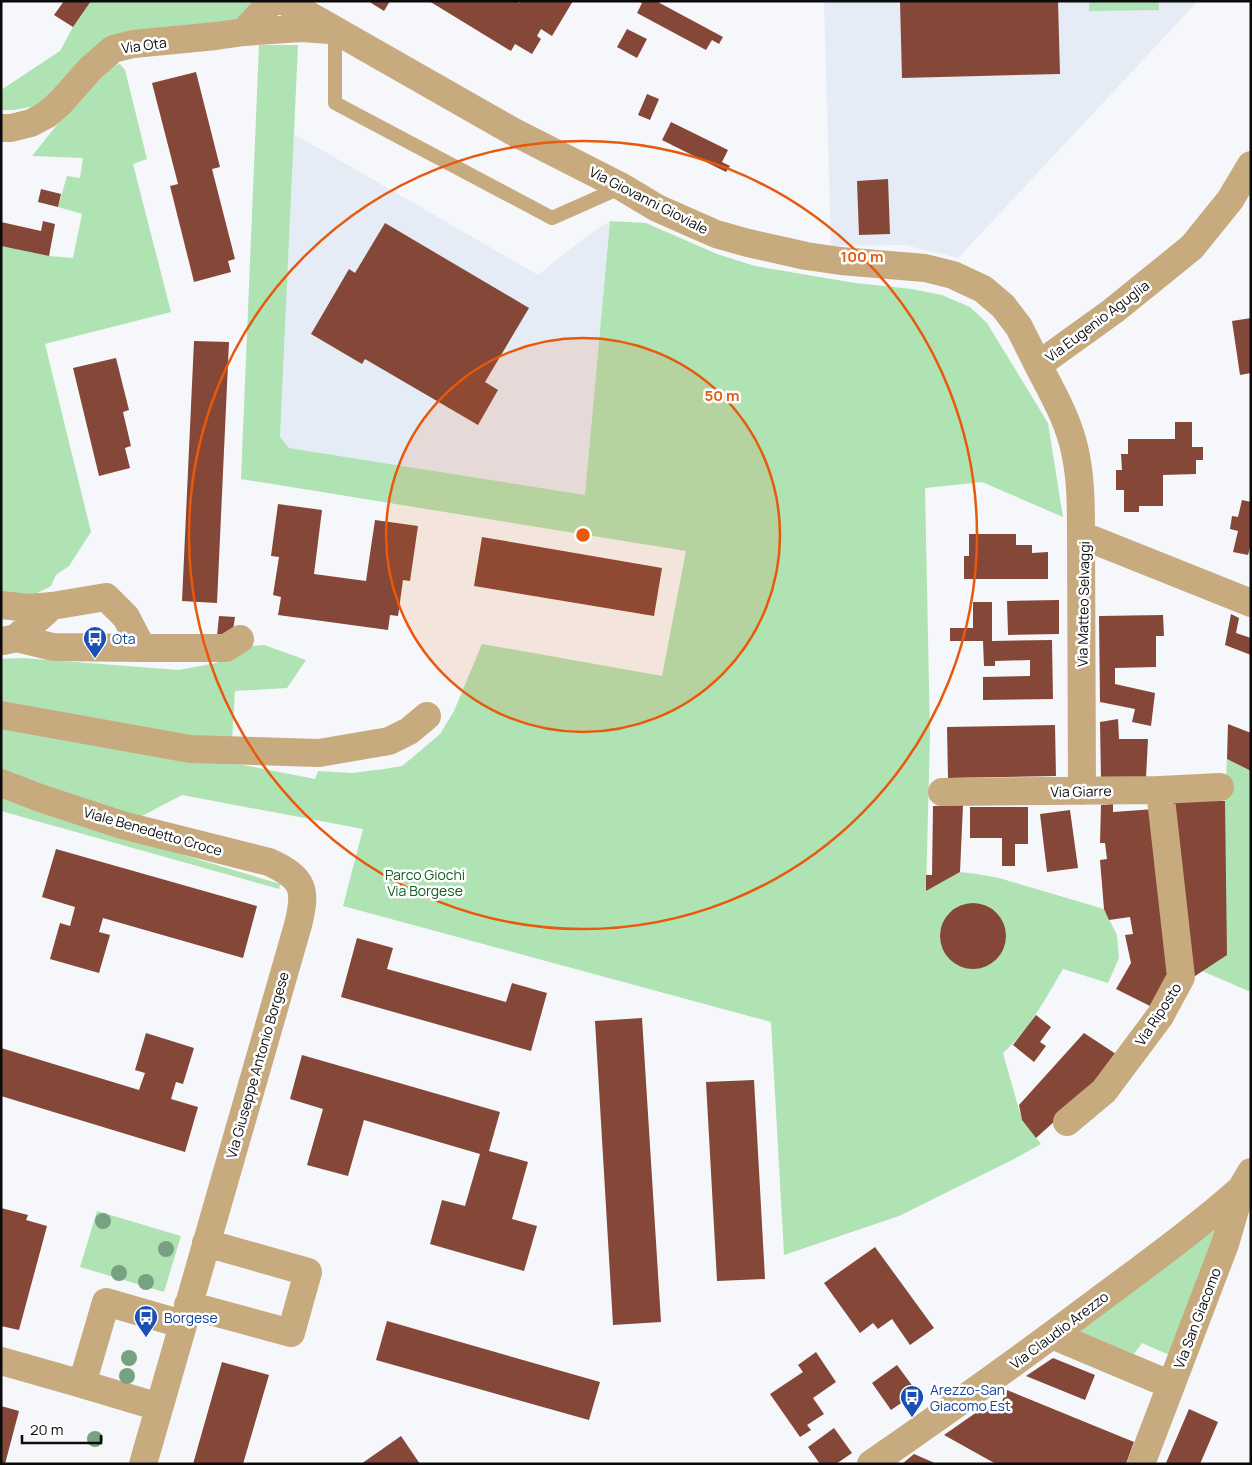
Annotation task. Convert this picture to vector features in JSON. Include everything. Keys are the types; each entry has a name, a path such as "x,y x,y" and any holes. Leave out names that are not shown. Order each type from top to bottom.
{"street":[{"path":"244,32 272,1"},
{"name":"Via Giovanni Gioviale","path":"284,1 512,130 622,187 657,208 716,234 806,256 925,268 953,275 983,290 1003,306 1019,327 1038,366"},
{"name":"Via Ota","path":"1,128 11,128 31,123 46,114 60,103 91,68 113,49 133,44 244,32 301,28 335,30"},
{"name":"Via Eugenio Aguglia","path":"1082,535 1080,484 1073,442 1061,411 1038,366 1113,311 1192,246 1230,200 1251,165"},
{"name":"Via Matteo Selvaggi","path":"1082,791 1082,535 1251,602"},
{"path":"1,605 29,608 106,597 126,617 142,648"},
{"path":"9,640 52,606"},
{"path":"9,640 53,647 226,648 240,639"},
{"path":"1,715 190,749 319,753 389,741 410,730 427,716"},
{"name":"Viale Benedetto Croce","path":"1,782 40,798 122,825 269,862 296,878 300,885"},
{"name":"Via Giarre","path":"942,792 1160,790 1220,787"},
{"name":"Via Riposto","path":"1067,1122 1104,1091 1160,1016 1181,977 1160,790"},
{"name":"Via Giuseppe Antonio Borgese","path":"143,1464 298,925 303,904 300,885"},
{"name":"Via Claudio Arezzo","path":"871,1464 990,1382 1194,1229 1246,1181"},
{"name":"Via San Giacomo","path":"1141,1464 1226,1244 1246,1181"},
{"path":"82,1384 106,1302 290,1333 308,1272 206,1243"},
{"path":"1052,1335 1171,1385"},
{"path":"1,1361 159,1407"}],"lane":[{"path":"335,30 335,103 552,218 622,187"}],"shaded area":[{"path":"824,1 1198,1 958,258 905,245 831,246"},
{"path":"294,134 538,275 583,239 610,221 585,495 289,448 280,437"}],"green space":[{"path":"91,1 255,1 241,17 216,29 164,33 45,104 14,110 1,110 1,90 60,51 73,27"},
{"path":"1089,1 1159,1 1159,10 1089,11"},
{"name":"Parco Giochi Via Borgese","path":"259,45 298,45 280,437 289,448 585,495 610,221 646,223 717,254 755,266 942,295 970,307 987,323 1048,423 1063,517 982,482 925,488 930,735 926,891 960,872 999,878 1104,909 1117,935 1119,958 1108,983 1063,969 1029,1024 1003,1053 1022,1120 1041,1144 899,1216 784,1255 771,1022 343,906 363,829 182,795 138,818 1,771 1,725 190,758 249,766 315,779 318,771 352,773 402,766 440,734 454,711 482,644 662,676 686,551 241,479"},
{"path":"120,64 125,70 147,159 133,164 171,312 45,344 91,532 69,566 56,575 51,586 32,596 1,597 1,246 49,256 73,258 82,214 58,207 67,176 80,178 83,158 32,156 72,106 108,67"},
{"path":"264,645 306,660 287,688 235,691 232,740 174,734 1,705 1,659 23,658 179,670 216,663 232,657 250,646"},
{"path":"1227,759 1251,771 1251,992 1202,971 1225,801"},
{"path":"1,792 90,827 280,884 279,889 1,811"},
{"path":"97,1211 181,1236 164,1292 80,1267"},
{"path":"1218,1227 1173,1351 1167,1354 1142,1343 1134,1354 1079,1332"}],"building":[{"path":"64,1 91,1 73,27 54,15"},
{"path":"368,1 390,1 384,11"},
{"path":"429,1 517,1 520,3 520,1 573,1 552,36 541,29 537,36 541,39 532,54 515,44 511,51"},
{"path":"639,1 656,1 723,37 719,44 712,40 706,50 637,13 642,3"},
{"path":"900,1 1058,1 1060,74 902,78"},
{"path":"627,29 647,39 637,58 617,47"},
{"path":"196,72 220,167 212,169 235,259 228,261 231,272 194,282 170,186 178,184 152,83"},
{"path":"647,94 659,99 650,120 638,115"},
{"path":"671,122 728,150 722,162 730,166 726,172 662,140"},
{"path":"888,179 890,234 859,235 857,181"},
{"path":"41,189 61,194 58,207 38,202"},
{"path":"43,221 55,224 49,256 1,246 1,222 41,231"},
{"path":"385,223 529,308 485,382 498,390 478,425 365,359 362,364 311,334 349,269 355,273"},
{"path":"1251,318 1251,373 1240,375 1232,321"},
{"path":"194,341 229,342 217,603 182,601"},
{"path":"116,358 129,410 123,412 131,446 125,448 130,468 99,476 73,368"},
{"path":"1175,422 1192,422 1192,447 1203,447 1203,460 1196,460 1196,474 1163,475 1163,506 1139,506 1139,512 1124,512 1124,490 1116,490 1116,470 1122,470 1121,454 1128,454 1128,439 1175,439"},
{"path":"1242,500 1251,502 1251,544 1248,555 1233,552 1238,531 1230,529 1232,516 1238,517"},
{"path":"278,504 322,510 314,574 366,581 375,520 418,526 410,581 403,580 398,616 390,615 388,630 278,615 281,597 273,595 279,557 271,556"},
{"path":"969,534 1016,534 1016,545 1032,545 1032,553 1048,552 1048,579 964,579 964,556 969,556"},
{"path":"482,537 662,568 654,616 474,586"},
{"path":"1059,600 1059,634 1008,635 1007,601"},
{"path":"973,602 992,602 992,641 1052,640 1053,699 983,700 983,677 1030,676 1030,660 995,661 995,666 984,666 983,641 950,641 950,628 973,628"},
{"path":"1231,614 1239,618 1236,633 1251,638 1251,655 1225,645"},
{"path":"1163,615 1164,636 1156,636 1156,667 1115,668 1115,684 1155,693 1151,726 1132,722 1135,709 1100,702 1099,616"},
{"path":"219,616 235,617 232,637 217,636"},
{"path":"1118,719 1119,739 1148,739 1146,778 1101,779 1100,722"},
{"path":"1228,724 1251,733 1251,771 1227,759"},
{"path":"1055,725 1056,776 948,778 947,727"},
{"path":"1172,801 1225,801 1227,955 1192,978"},
{"path":"1113,804 1113,812 1155,809 1174,975 1154,1008 1116,989 1131,963 1125,935 1133,934 1130,917 1109,920 1104,909 1100,860 1107,859 1105,843 1100,843 1101,805"},
{"path":"963,805 960,872 926,891 926,875 932,875 933,806"},
{"path":"970,807 1028,807 1028,844 1015,844 1015,866 1002,866 1002,838 970,838"},
{"path":"1070,810 1078,868 1047,872 1040,814"},
{"path":"56,849 257,906 243,958 103,918 99,932 110,935 99,973 50,959 60,923 70,926 75,907 42,897"},
{"path":"966,903 980,903 992,908 1001,917 1006,929 1004,949 997,960 980,969 966,969 954,964 945,955 940,943 940,929 945,917 954,908"},
{"path":"357,938 393,948 387,969 506,1002 512,983 547,993 531,1051 341,997"},
{"path":"1036,1015 1051,1027 1040,1042 1046,1046 1034,1062 1013,1045"},
{"path":"642,1018 661,1322 613,1325 595,1021"},
{"path":"146,1033 194,1048 183,1084 176,1082 171,1099 198,1107 185,1152 1,1096 1,1048 139,1090 145,1073 135,1070"},
{"path":"1084,1033 1119,1056 1096,1084 1036,1138 1022,1120 1019,1105"},
{"path":"302,1055 500,1112 489,1151 528,1162 512,1219 537,1226 524,1271 430,1244 442,1200 465,1206 480,1154 364,1120 348,1176 307,1165 323,1109 290,1099"},
{"path":"754,1080 765,1279 717,1281 706,1082"},
{"path":"1,1208 28,1215 26,1220 47,1226 19,1330 1,1326"},
{"path":"875,1247 934,1328 910,1345 892,1319 878,1329 873,1323 860,1333 824,1283"},
{"path":"387,1321 600,1382 589,1420 376,1360"},
{"path":"816,1352 836,1382 813,1398 824,1414 807,1425 811,1430 800,1437 770,1394 803,1372 798,1365"},
{"path":"1053,1358 1095,1375 1085,1400 1026,1376"},
{"path":"222,1362 269,1375 243,1464 193,1464"},
{"path":"897,1365 917,1392 891,1410 872,1383"},
{"path":"1007,1390 1134,1442 1126,1464 996,1464 944,1435 987,1405 998,1410"},
{"path":"1,1406 19,1411 5,1464 1,1464"},
{"path":"1189,1409 1218,1422 1200,1464 1168,1464 1166,1463"},
{"path":"834,1428 852,1453 836,1464 820,1464 808,1447"},
{"path":"401,1436 420,1464 361,1464"},
{"path":"914,1454 937,1464 902,1464"}],"place":[{"name":"Ota","path":"95,659"},
{"name":"Borgese","path":"146,1338"},
{"name":"Arezzo-San Giacomo Est","path":"912,1418"}]}
